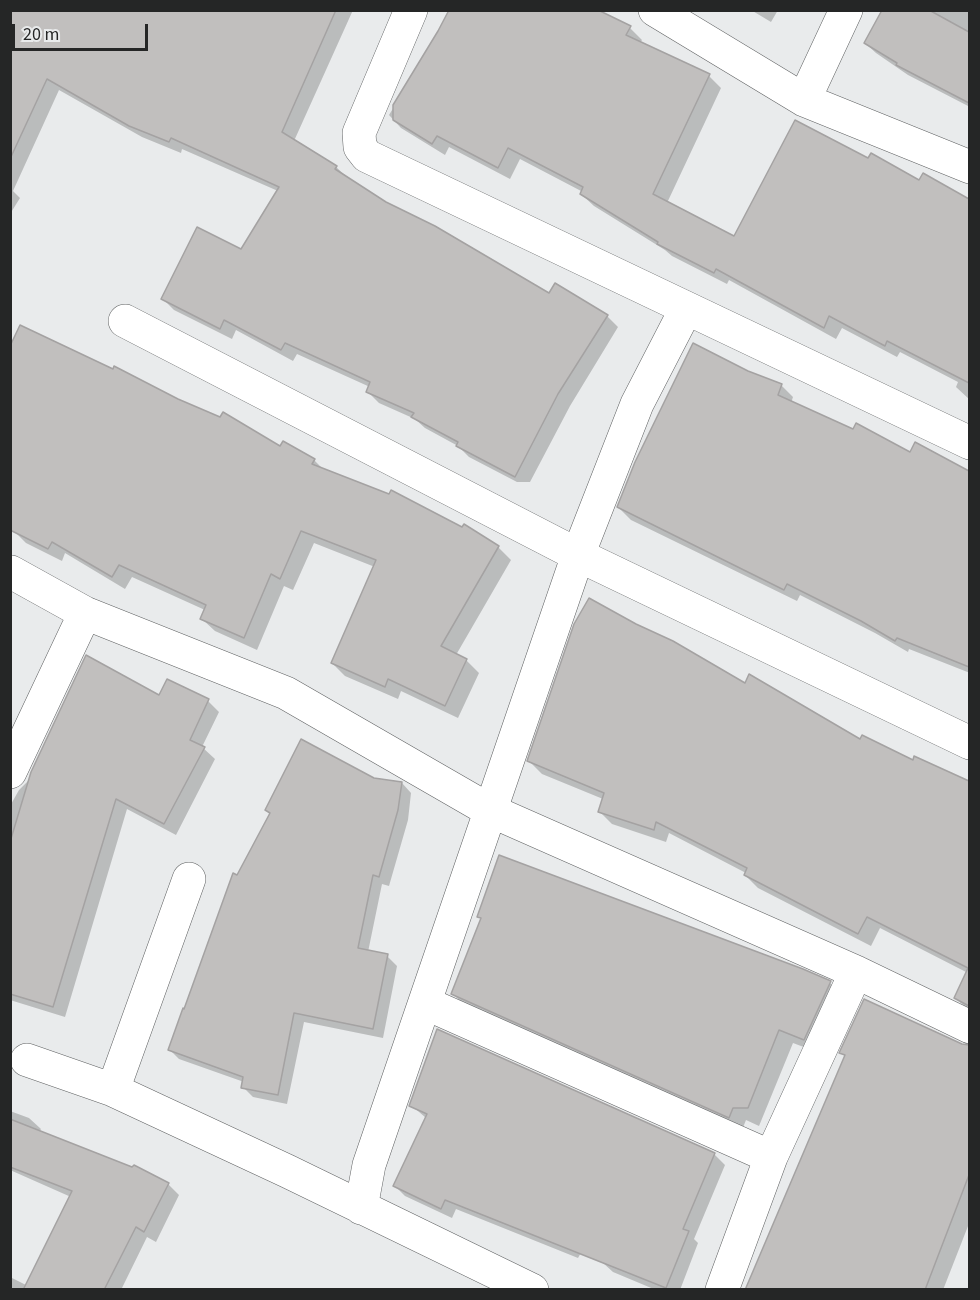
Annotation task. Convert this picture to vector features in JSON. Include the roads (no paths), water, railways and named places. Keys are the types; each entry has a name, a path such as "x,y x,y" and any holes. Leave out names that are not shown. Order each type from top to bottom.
{"street":[{"path":"411,10 359,133 360,147 367,156 969,443"},
{"path":"655,10 804,100 969,168"},
{"path":"804,100 846,10"},
{"path":"361,1208 369,1165 578,555 638,404 686,309"},
{"path":"125,321 578,555 969,743"},
{"path":"12,572 86,613 286,693 489,810 856,972 969,1027"},
{"path":"10,772 86,613"},
{"path":"113,1090 189,879"},
{"path":"722,1290 771,1157 856,972"},
{"path":"425,1003 771,1157"},
{"path":"27,1060 113,1090 287,1171 532,1290"}]}
